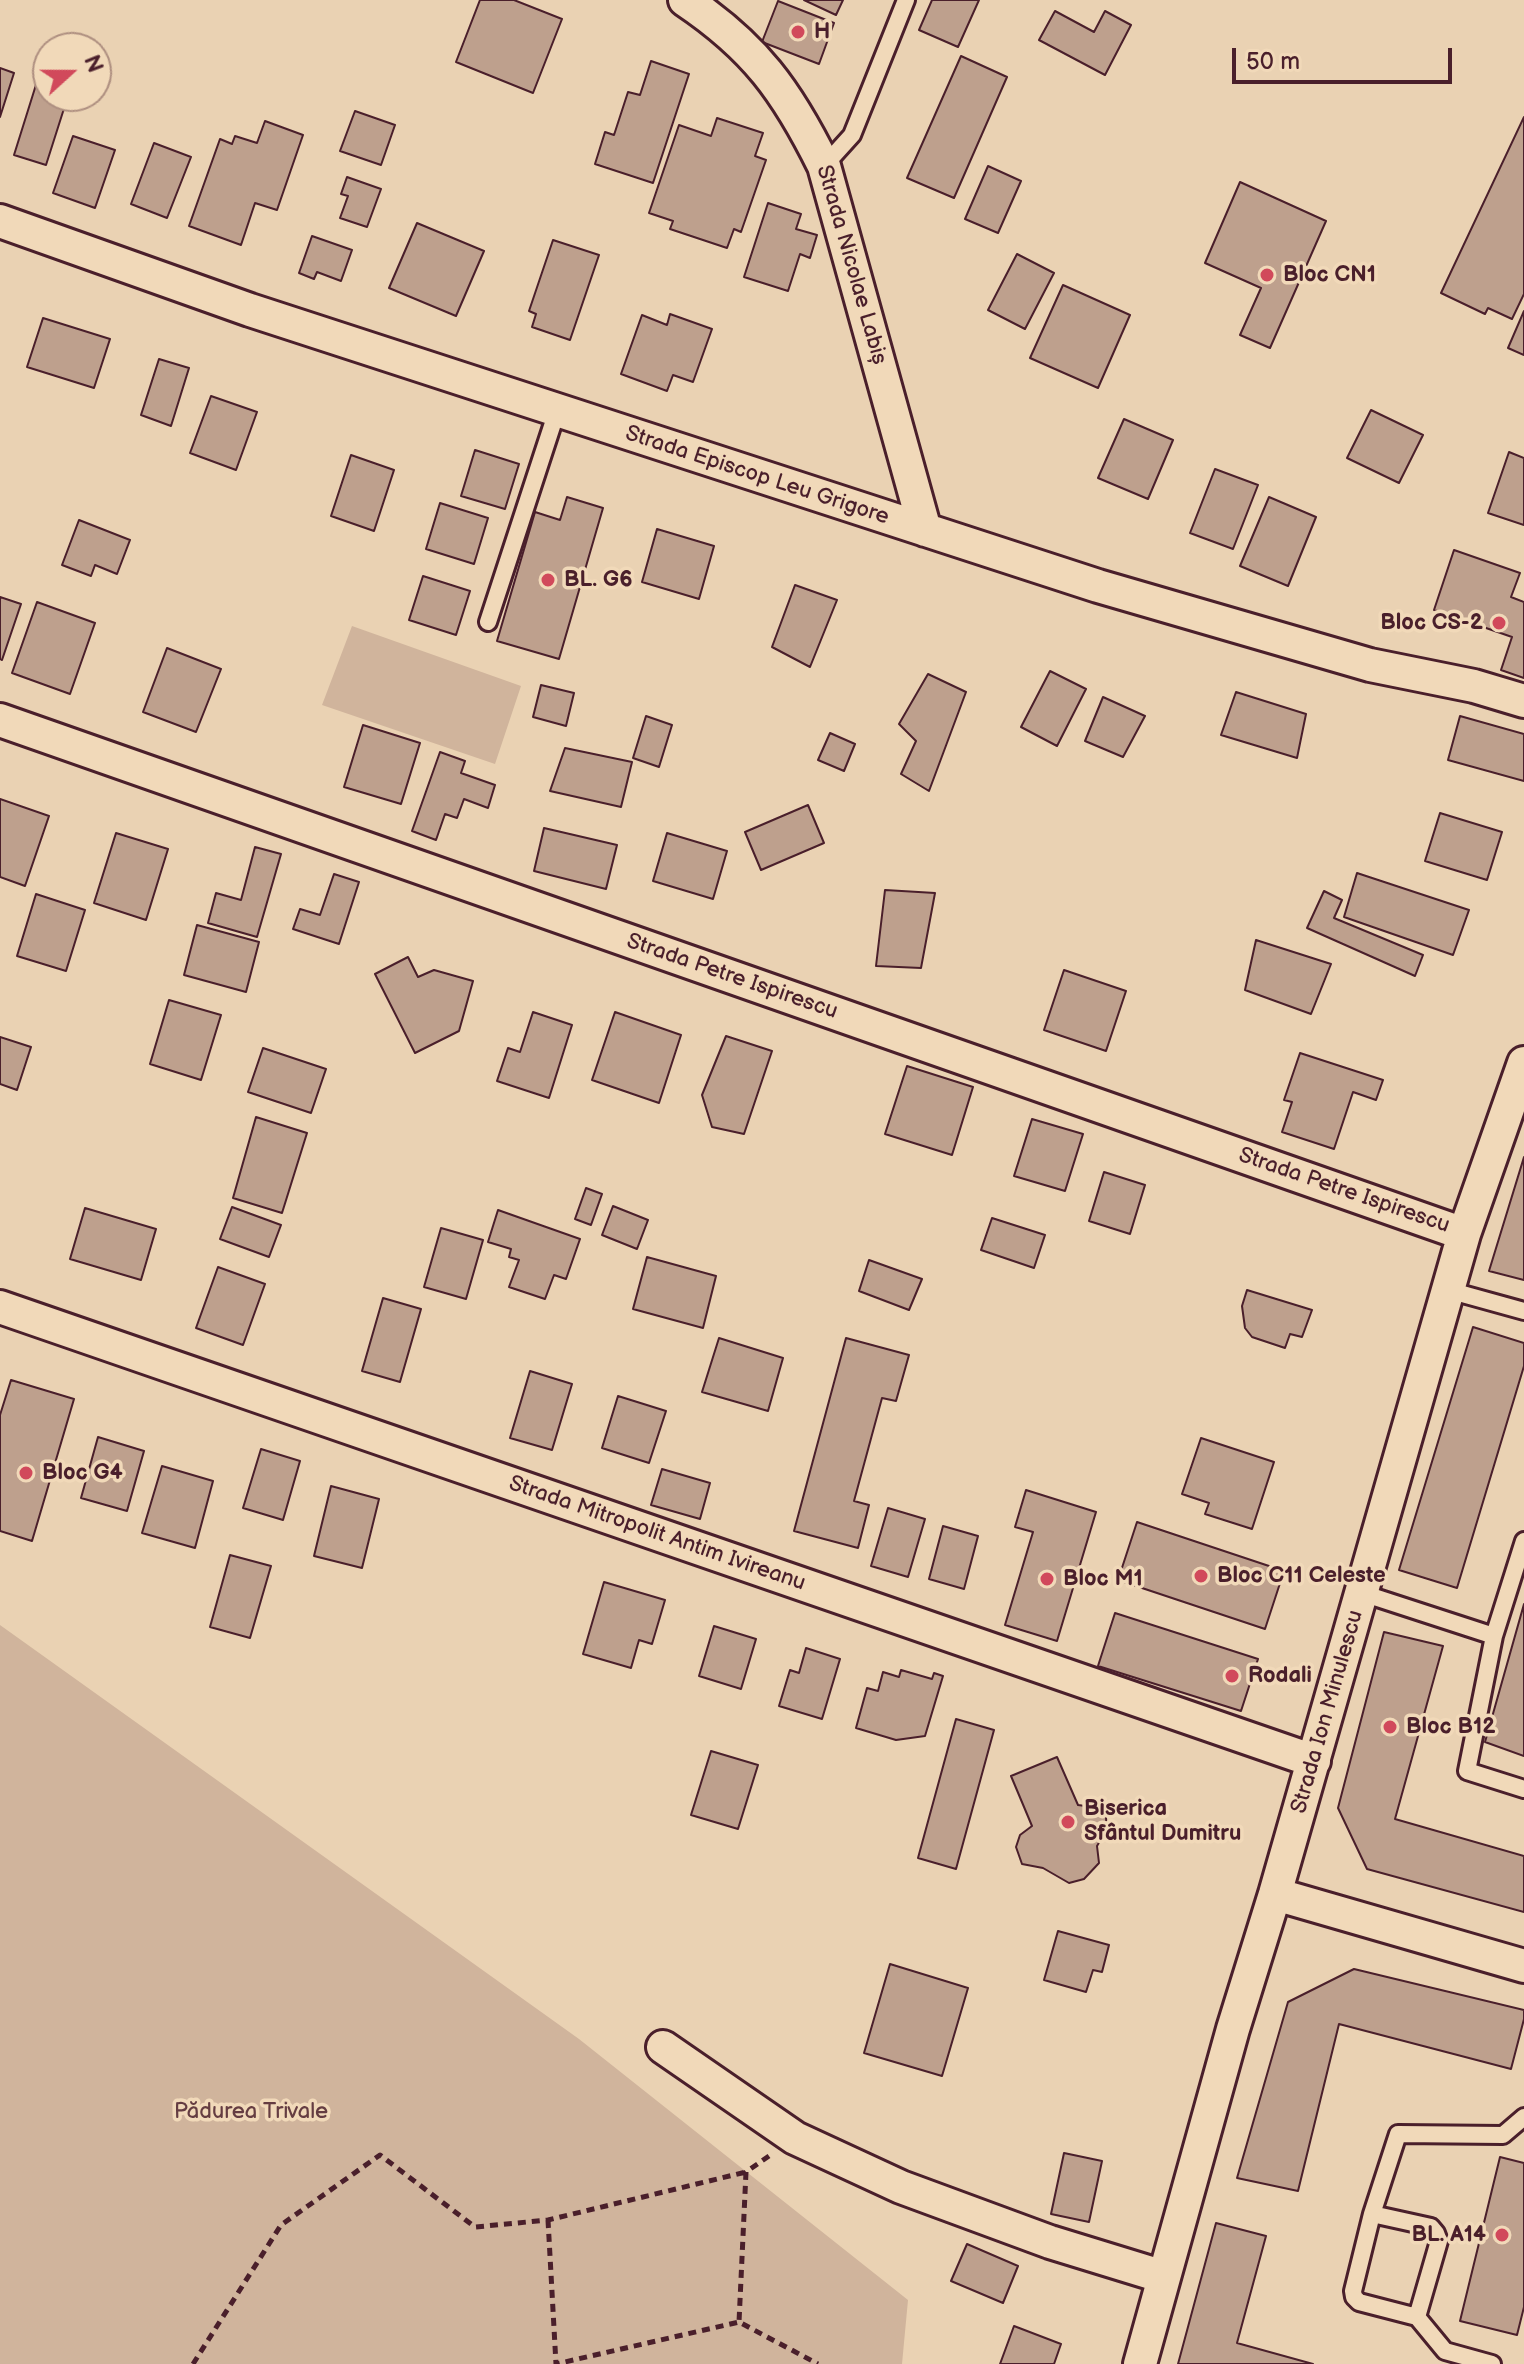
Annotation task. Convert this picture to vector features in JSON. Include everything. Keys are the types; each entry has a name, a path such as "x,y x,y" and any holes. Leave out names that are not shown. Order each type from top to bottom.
{"street":[{"name":"Strada Nicolae Labiș","path":"685,0 720,24 753,55 797,112 824,166 925,530"},
{"name":"Strada Episcop Leu Grigore","path":"0,221 250,310 1112,590 1370,665 1474,686 1524,701"},
{"name":"Strada Petre Ispirescu","path":"0,720 1464,1234"},
{"name":"Strada Ion Minulescu","path":"1140,2364 1233,2029 1314,1761 1464,1234 1524,1063"},
{"name":"Strada Mitropolit Antim Ivireanu","path":"0,1307 1314,1761"},
{"path":"1275,1894 1524,1966"},
{"path":"663,2047 795,2138 901,2187 1050,2242 1164,2277"}],"lane":[{"path":"824,166 852,135 906,0"},
{"path":"488,622 557,411"},
{"path":"1448,1290 1524,1311"},
{"path":"1524,1541 1494,1636 1467,1771 1524,1789"},
{"path":"1362,1593 1494,1636"},
{"path":"1492,2364 1445,2351 1417,2317 1359,2302 1354,2297 1372,2214 1398,2134 1503,2135 1524,2117"},
{"path":"1372,2214 1431,2227 1436,2233 1439,2241 1417,2317"}],"path":[{"path":"193,2364 281,2225 380,2155 475,2227 548,2220 746,2172 795,2138"},
{"path":"739,2322 746,2172"},
{"path":"548,2220 556,2364 739,2322 818,2364"}],"green space":[{"path":"352,626 521,686 495,764 322,705"},
{"name":"Pădurea Trivale","path":"0,1625 579,2039 908,2300 902,2364 0,2364"}],"building":[{"path":"480,0 514,0 562,19 533,93 456,62"},
{"path":"804,0 843,0 836,15"},
{"path":"932,0 979,0 958,47 919,30"},
{"name":"H","path":"778,1 834,23 819,64 762,42"},
{"path":"1055,11 1094,32 1105,11 1131,25 1105,75 1039,40"},
{"path":"961,56 1007,77 954,198 907,178"},
{"path":"651,61 689,74 653,183 595,164 605,132 614,135 628,92 640,95"},
{"path":"0,68 14,73 0,117"},
{"path":"32,98 32,112 63,112 46,165 14,155"},
{"path":"355,111 395,125 381,165 340,151"},
{"path":"1524,117 1524,294 1512,319 1488,308 1485,314 1441,293"},
{"path":"717,118 763,133 755,156 766,160 741,232 734,229 727,248 670,229 673,221 649,213 679,125 711,136"},
{"path":"265,121 303,135 277,210 255,203 241,245 189,226 220,139 232,144 235,136 257,143"},
{"path":"73,136 115,150 95,208 53,193"},
{"path":"154,143 191,157 167,218 131,204"},
{"path":"988,166 1021,181 998,233 965,219"},
{"path":"347,177 381,189 367,227 340,218 348,196 341,194"},
{"name":"Bloc CN1","path":"1240,182 1326,221 1270,348 1240,335 1261,288 1205,263"},
{"path":"768,203 801,214 796,229 817,235 810,258 800,254 788,291 744,277"},
{"path":"417,223 484,251 456,316 389,288"},
{"path":"312,236 352,250 341,281 317,272 314,279 299,273"},
{"path":"553,240 599,255 570,340 532,327 536,314 529,311"},
{"path":"1017,254 1054,273 1025,329 988,310"},
{"path":"1063,285 1130,315 1098,388 1030,358"},
{"path":"1524,311 1524,355 1508,348"},
{"path":"670,314 712,329 693,382 673,375 667,391 621,374 642,315 667,325"},
{"path":"43,318 110,339 94,388 27,367"},
{"path":"159,359 189,368 171,426 141,415"},
{"path":"211,396 257,412 236,470 190,453"},
{"path":"1371,410 1423,435 1399,483 1347,458"},
{"path":"1124,419 1173,440 1148,499 1098,478"},
{"path":"475,450 519,464 505,509 461,496"},
{"path":"1509,452 1524,458 1524,525 1488,513"},
{"path":"351,455 394,470 374,531 331,516"},
{"path":"1215,469 1258,485 1233,549 1190,533"},
{"name":"BL. G6","path":"567,497 603,508 559,659 497,641 535,512 560,520"},
{"path":"1269,497 1316,517 1288,586 1240,566"},
{"path":"440,503 488,518 474,564 426,549"},
{"path":"79,520 130,540 117,574 95,565 91,576 62,565"},
{"path":"657,529 714,546 699,599 642,582"},
{"name":"Bloc CS-2","path":"1454,550 1520,573 1511,597 1524,602 1524,678 1501,670 1512,637 1434,610"},
{"path":"423,576 470,591 456,635 409,620"},
{"path":"795,585 837,600 810,667 772,647"},
{"path":"0,597 21,604 2,660 0,659"},
{"path":"37,602 95,623 70,694 12,673"},
{"path":"167,648 221,669 196,732 143,712"},
{"path":"1050,671 1086,689 1057,746 1021,727"},
{"path":"928,674 966,692 929,791 901,774 916,741 899,724"},
{"path":"541,685 574,693 566,726 533,717"},
{"path":"1236,692 1306,714 1297,758 1221,735"},
{"path":"1103,697 1145,716 1123,757 1085,741"},
{"path":"646,716 672,725 659,767 633,758"},
{"path":"1460,716 1524,734 1524,781 1448,760"},
{"path":"363,725 420,743 401,804 344,787"},
{"path":"830,733 855,744 844,771 818,760"},
{"path":"565,748 632,762 621,807 550,791"},
{"path":"440,752 465,761 461,773 495,785 488,808 464,799 457,818 445,814 436,840 412,831"},
{"path":"0,799 49,816 25,886 0,877"},
{"path":"808,805 824,843 761,870 745,832"},
{"path":"1440,813 1502,832 1487,880 1425,861"},
{"path":"544,828 617,845 606,889 534,871"},
{"path":"116,833 168,849 146,920 94,903"},
{"path":"667,833 727,851 713,899 653,881"},
{"path":"255,847 281,854 257,937 208,923 216,893 241,900"},
{"path":"1357,873 1469,910 1453,955 1344,917"},
{"path":"334,874 359,882 339,944 293,929 300,909 320,915"},
{"path":"885,890 935,893 921,968 876,966"},
{"path":"1324,891 1342,900 1334,918 1423,955 1415,976 1307,928"},
{"path":"36,894 85,910 66,971 17,956"},
{"path":"197,925 259,942 246,992 184,975"},
{"path":"1256,940 1331,964 1311,1014 1245,990"},
{"path":"408,957 418,977 434,970 473,981 459,1031 415,1053 375,974"},
{"path":"1064,970 1126,991 1106,1051 1044,1030"},
{"path":"169,1000 221,1015 201,1080 150,1064"},
{"path":"533,1012 572,1025 549,1098 497,1081 508,1048 520,1052"},
{"path":"615,1012 681,1035 659,1103 592,1080"},
{"path":"726,1036 772,1051 744,1134 712,1127 702,1095"},
{"path":"0,1037 31,1047 17,1090 0,1084"},
{"path":"263,1048 326,1069 311,1113 248,1092"},
{"path":"1300,1053 1383,1080 1376,1100 1353,1092 1334,1149 1282,1132 1292,1102 1284,1100"},
{"path":"907,1066 973,1087 952,1155 885,1134"},
{"path":"256,1117 307,1133 282,1213 233,1198"},
{"path":"1032,1119 1083,1134 1065,1191 1014,1176"},
{"path":"1524,1157 1524,1280 1489,1271"},
{"path":"1104,1172 1145,1185 1130,1234 1089,1221"},
{"path":"586,1188 602,1194 591,1225 575,1219"},
{"path":"613,1206 648,1220 637,1249 602,1235"},
{"path":"232,1207 281,1225 269,1257 220,1239"},
{"path":"85,1208 156,1229 141,1280 70,1259"},
{"path":"498,1210 580,1239 566,1279 554,1275 545,1299 509,1287 519,1260 509,1257 511,1249 488,1242"},
{"path":"992,1218 1045,1235 1034,1268 981,1250"},
{"path":"441,1228 483,1240 466,1299 424,1287"},
{"path":"647,1257 716,1276 703,1328 633,1309"},
{"path":"869,1260 922,1279 909,1310 859,1291"},
{"path":"218,1267 265,1284 243,1345 196,1328"},
{"path":"1247,1290 1312,1310 1302,1337 1290,1334 1285,1348 1252,1337 1245,1328 1242,1306"},
{"path":"383,1298 421,1309 400,1382 362,1371"},
{"path":"1473,1327 1524,1343 1524,1366 1457,1588 1399,1570"},
{"path":"719,1338 783,1358 768,1411 702,1392"},
{"path":"846,1338 909,1355 896,1401 882,1398 854,1501 869,1505 858,1548 794,1531"},
{"path":"530,1371 572,1384 552,1450 510,1438"},
{"name":"Bloc G4","path":"11,1380 74,1399 32,1541 0,1531 0,1415"},
{"path":"618,1396 666,1411 649,1463 602,1448"},
{"path":"98,1437 144,1451 127,1511 81,1498"},
{"path":"1201,1438 1274,1462 1252,1529 1205,1514 1209,1503 1182,1494"},
{"path":"261,1449 300,1461 283,1520 243,1508"},
{"path":"162,1466 213,1481 195,1548 142,1533"},
{"path":"662,1469 710,1483 700,1519 651,1505"},
{"path":"331,1486 379,1499 362,1568 314,1556"},
{"name":"Bloc M1","path":"1026,1490 1096,1512 1057,1641 1005,1625 1033,1532 1015,1527"},
{"path":"888,1508 925,1519 908,1577 871,1566"},
{"name":"Bloc C11 Celeste","path":"1137,1522 1284,1571 1265,1629 1118,1580"},
{"path":"943,1526 978,1536 964,1589 929,1579"},
{"path":"230,1555 271,1566 250,1638 210,1627"},
{"path":"604,1582 665,1600 652,1644 639,1640 631,1668 583,1654"},
{"path":"1524,1604 1524,1756 1485,1742"},
{"path":"1115,1613 1258,1659 1241,1711 1098,1666"},
{"path":"714,1626 756,1639 741,1689 699,1676"},
{"name":"Bloc B12","path":"1384,1632 1443,1646 1395,1819 1524,1856 1524,1912 1367,1869 1338,1808"},
{"path":"806,1648 840,1659 822,1719 779,1706 790,1670 799,1673"},
{"path":"901,1670 932,1679 934,1673 943,1676 925,1736 896,1740 856,1728 867,1688 878,1691 883,1672 899,1677"},
{"path":"956,1719 994,1730 956,1869 918,1858"},
{"path":"711,1751 758,1765 738,1829 691,1815"},
{"name":"Biserica Sfântul Dumitru","path":"1057,1757 1078,1805 1100,1808 1106,1818 1107,1829 1097,1846 1099,1863 1084,1879 1069,1883 1043,1868 1022,1864 1016,1847 1020,1835 1032,1826 1011,1776"},
{"path":"1058,1931 1109,1945 1102,1972 1093,1970 1086,1992 1044,1980"},
{"path":"890,1964 968,1988 942,2076 864,2053"},
{"path":"1354,1969 1524,2010 1511,2069 1339,2024 1298,2191 1237,2178 1288,2002"},
{"path":"1064,2153 1102,2161 1089,2222 1051,2214"},
{"name":"BL. A14","path":"1500,2157 1524,2163 1524,2307 1517,2335 1460,2321"},
{"path":"1216,2223 1266,2236 1237,2343 1313,2364 1178,2364"},
{"path":"967,2244 1018,2266 1003,2303 951,2281"},
{"path":"1014,2326 1061,2344 1054,2364 1000,2364"}],"place":[{"name":"H","path":"798,32"},
{"name":"Bloc CN1","path":"1267,275"},
{"name":"BL. G6","path":"548,580"},
{"name":"Bloc CS-2","path":"1499,623"},
{"name":"Bloc G4","path":"26,1473"},
{"name":"Bloc C11 Celeste","path":"1201,1576"},
{"name":"Bloc M1","path":"1047,1579"},
{"name":"Rodali","path":"1232,1676"},
{"name":"Bloc B12","path":"1390,1727"},
{"name":"Biserica Sfântul Dumitru","path":"1068,1822"},
{"name":"BL. A14","path":"1502,2235"}]}
